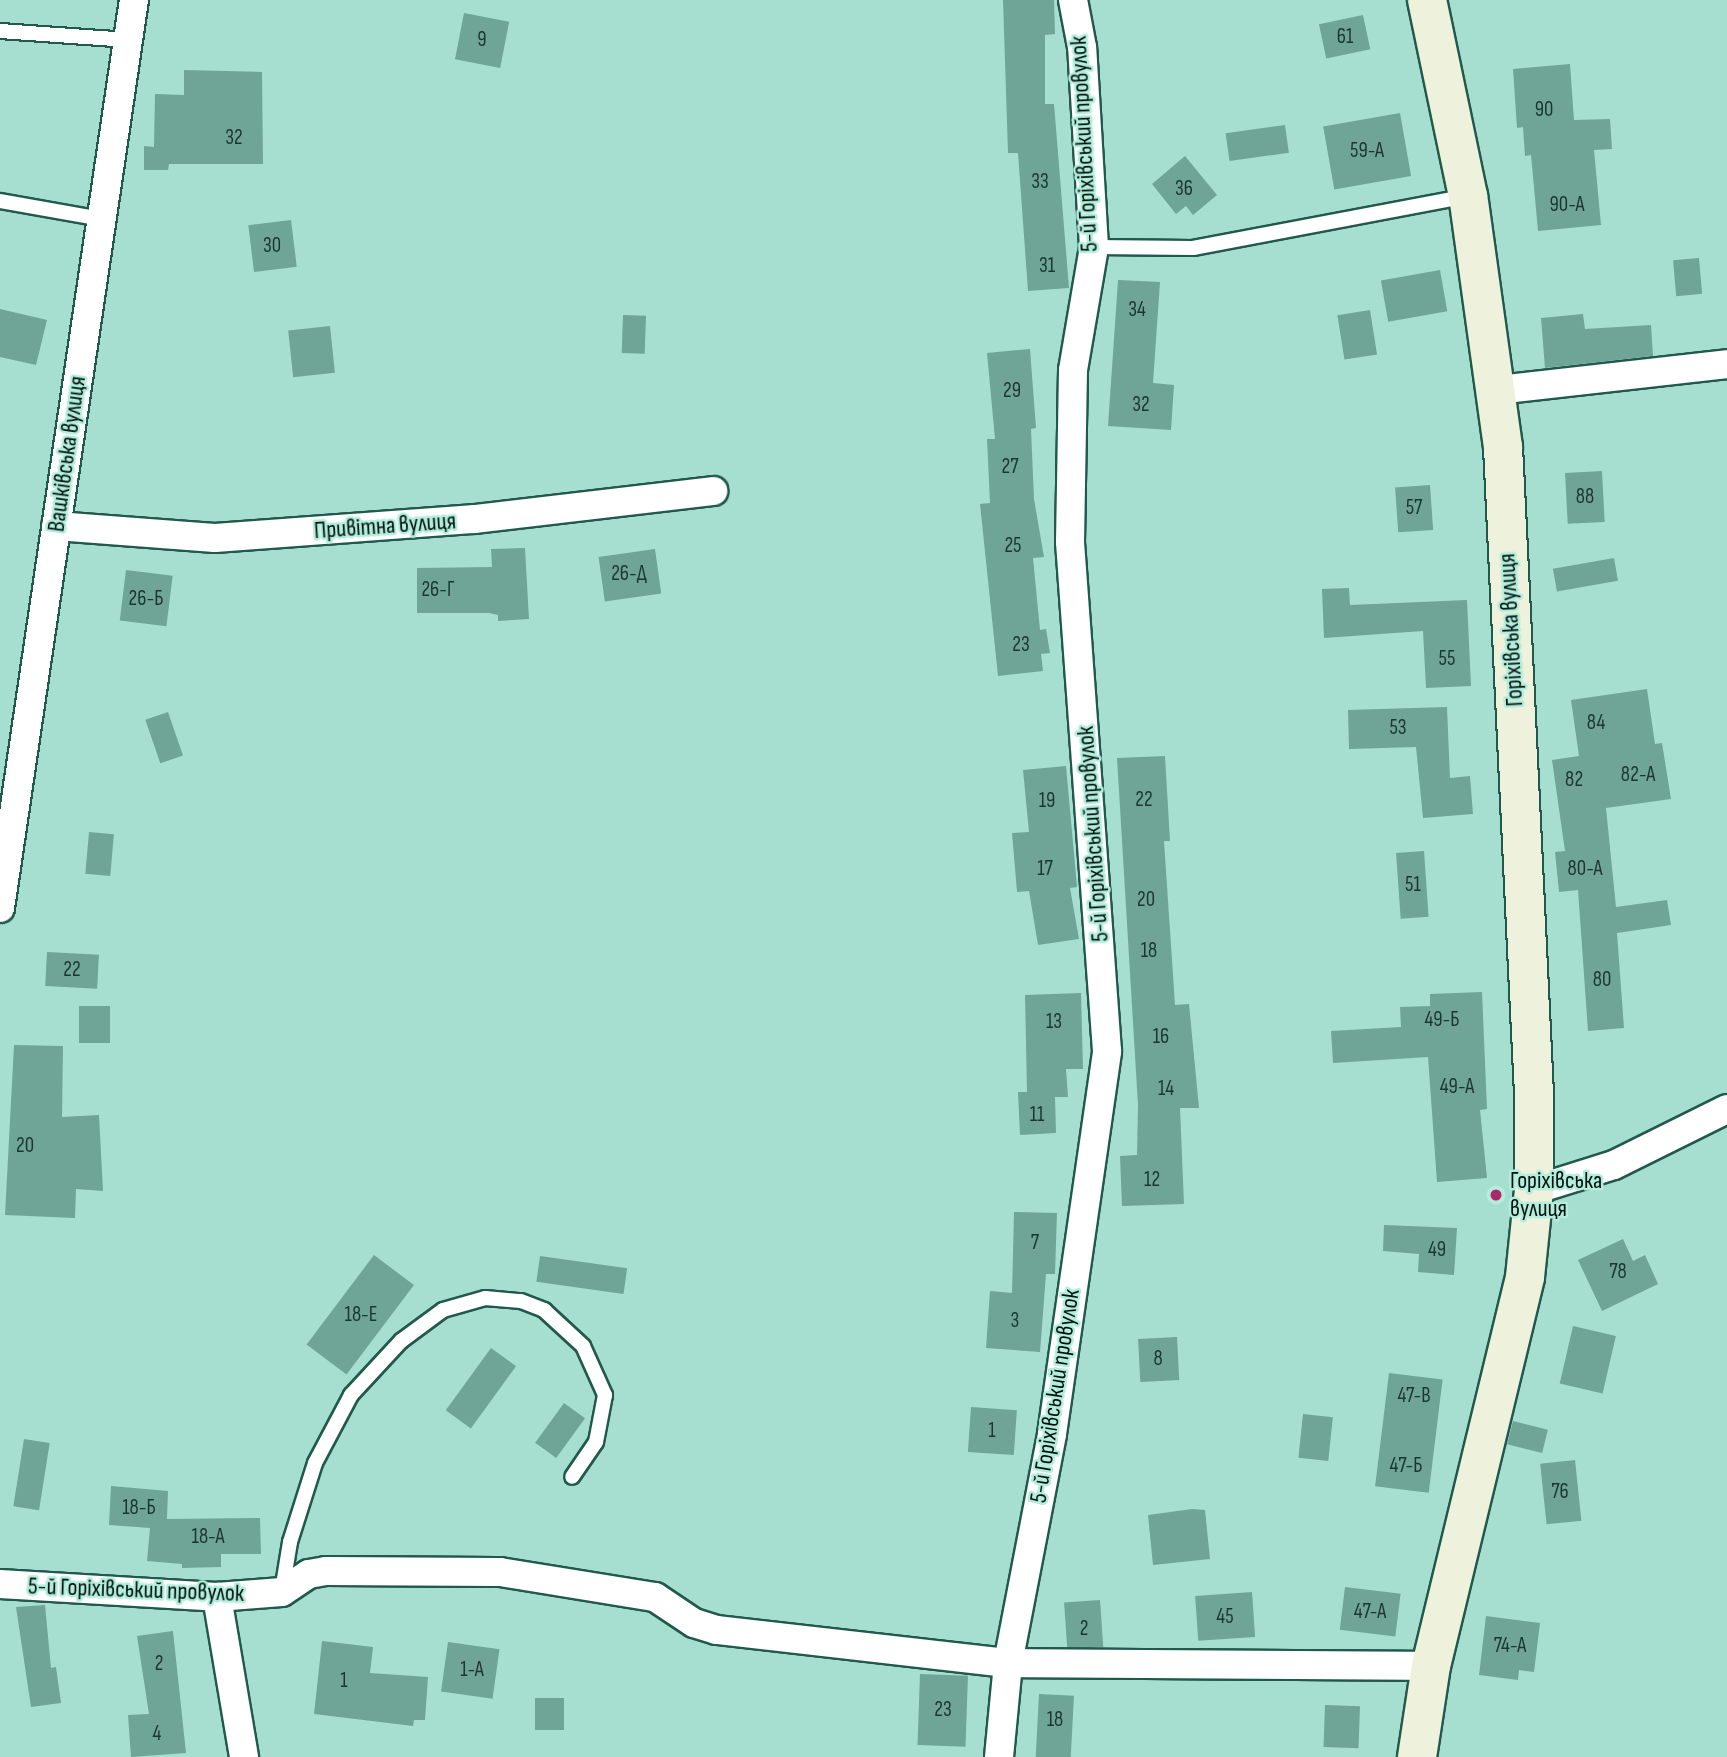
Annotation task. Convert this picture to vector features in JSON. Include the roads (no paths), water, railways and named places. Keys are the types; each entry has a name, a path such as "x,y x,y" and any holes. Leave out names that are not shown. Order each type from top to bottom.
{"street":[{"name":"Вашківська вулиця","path":"0,908 134,0"},
{"name":"5-й Горіхівський провулок","path":"1009,1663 1052,1434 1107,1051 1070,542 1073,370 1094,247 1082,47 1073,0"},
{"name":"Горіхівська вулиця","path":"1416,1757 1431,1666 1525,1277 1534,1190 1534,1094 1497,390 1468,196 1427,0"},
{"path":"1497,390 1727,363"},
{"name":"Привітна вулиця","path":"57,526 215,538 475,519 713,491"},
{"path":"1534,1190 1614,1165 1727,1109"},
{"name":"5-й Горіхівський провулок","path":"0,1584 217,1597 282,1592 309,1574 326,1570 500,1572 655,1597 694,1623 717,1630 1009,1663 1431,1666"},
{"path":"217,1597 244,1757"},
{"path":"999,1757 1009,1663"}],"lane":[{"path":"0,31 128,40"},
{"path":"1094,247 1193,248 1468,196"},
{"path":"0,201 102,219"},
{"path":"282,1592 290,1542 315,1463 351,1395 401,1341 443,1310 485,1298 521,1301 544,1310 583,1346 605,1395 596,1442 572,1477"}],"place":[{"name":"Горіхівська вулиця","path":"1496,1195"}]}
